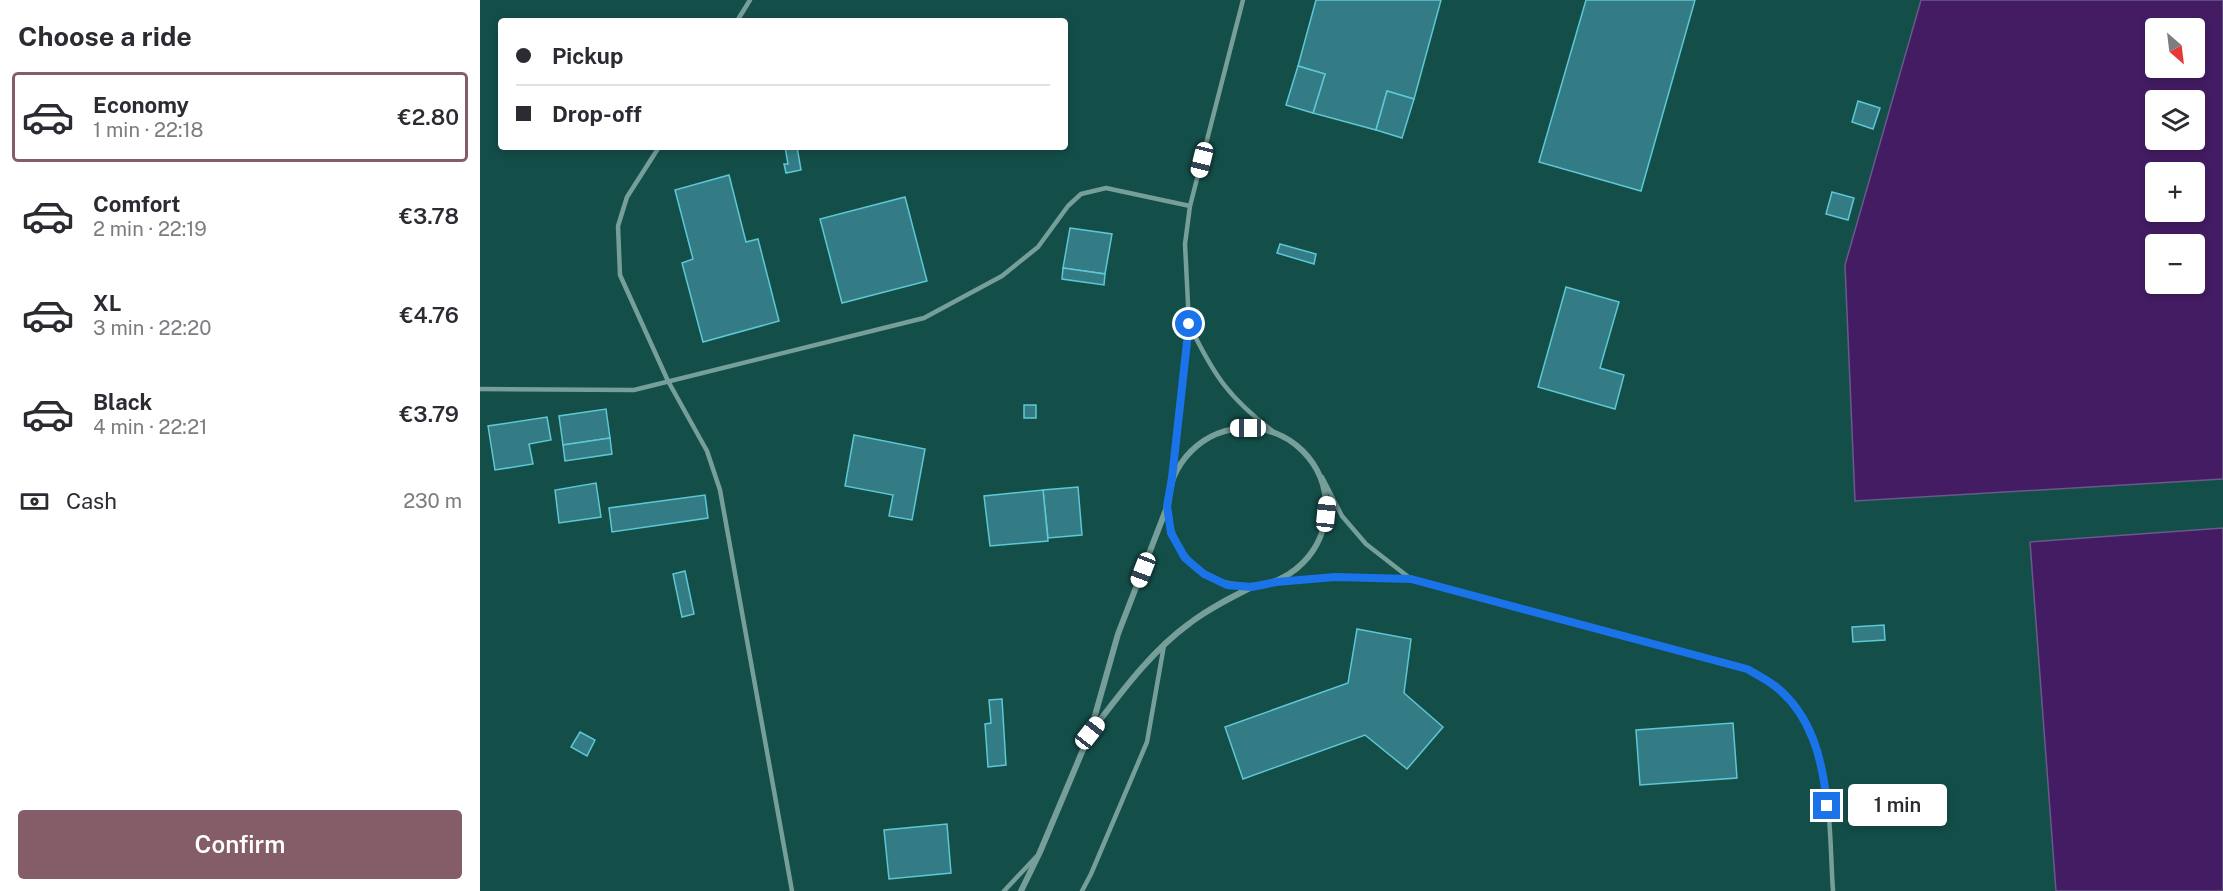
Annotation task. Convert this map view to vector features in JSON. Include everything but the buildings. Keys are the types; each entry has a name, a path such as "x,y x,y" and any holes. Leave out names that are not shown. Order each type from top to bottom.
{"street":[{"path":"1022,891 1090,733 1118,634 1167,506 1172,478 1186,455 1208,437 1234,428 1262,428 1288,438 1309,456 1322,477 1328,502 1325,527 1315,550 1298,569 1276,582 1252,587 1227,585 1204,574 1185,558 1171,533 1167,506"},
{"path":"1090,733 1134,676 1164,645 1190,622 1252,587"}],"lane":[{"path":"739,18 750,0"},
{"path":"1172,478 1189,324 1185,244 1190,206 1243,0"},
{"path":"656,150 627,197 618,226 620,275 668,381 707,451 720,490 792,891"},
{"path":"480,389 634,390 924,318 1002,276 1038,247 1068,206 1081,194 1106,188 1190,206"},
{"path":"1189,324 1209,364 1225,388 1249,413 1275,433"},
{"path":"1322,477 1342,516 1365,544 1411,579"},
{"path":"1276,582 1335,577 1411,579 1747,669 1775,686 1800,712 1818,748 1825,785 1833,891"},
{"path":"1082,891 1147,742 1164,645"},
{"path":"1004,891 1040,852"}],"shaded area":[{"path":"1921,0 2223,0 2223,479 1855,501 1845,265"},
{"path":"2223,528 2223,891 2056,891 2030,542"}],"route":[{"path":"1189,324 1167,506 1171,533 1185,558 1204,574 1227,585 1252,587 1276,582 1335,577 1411,579 1747,669 1775,686 1800,712 1818,748 1827,806"}]}
